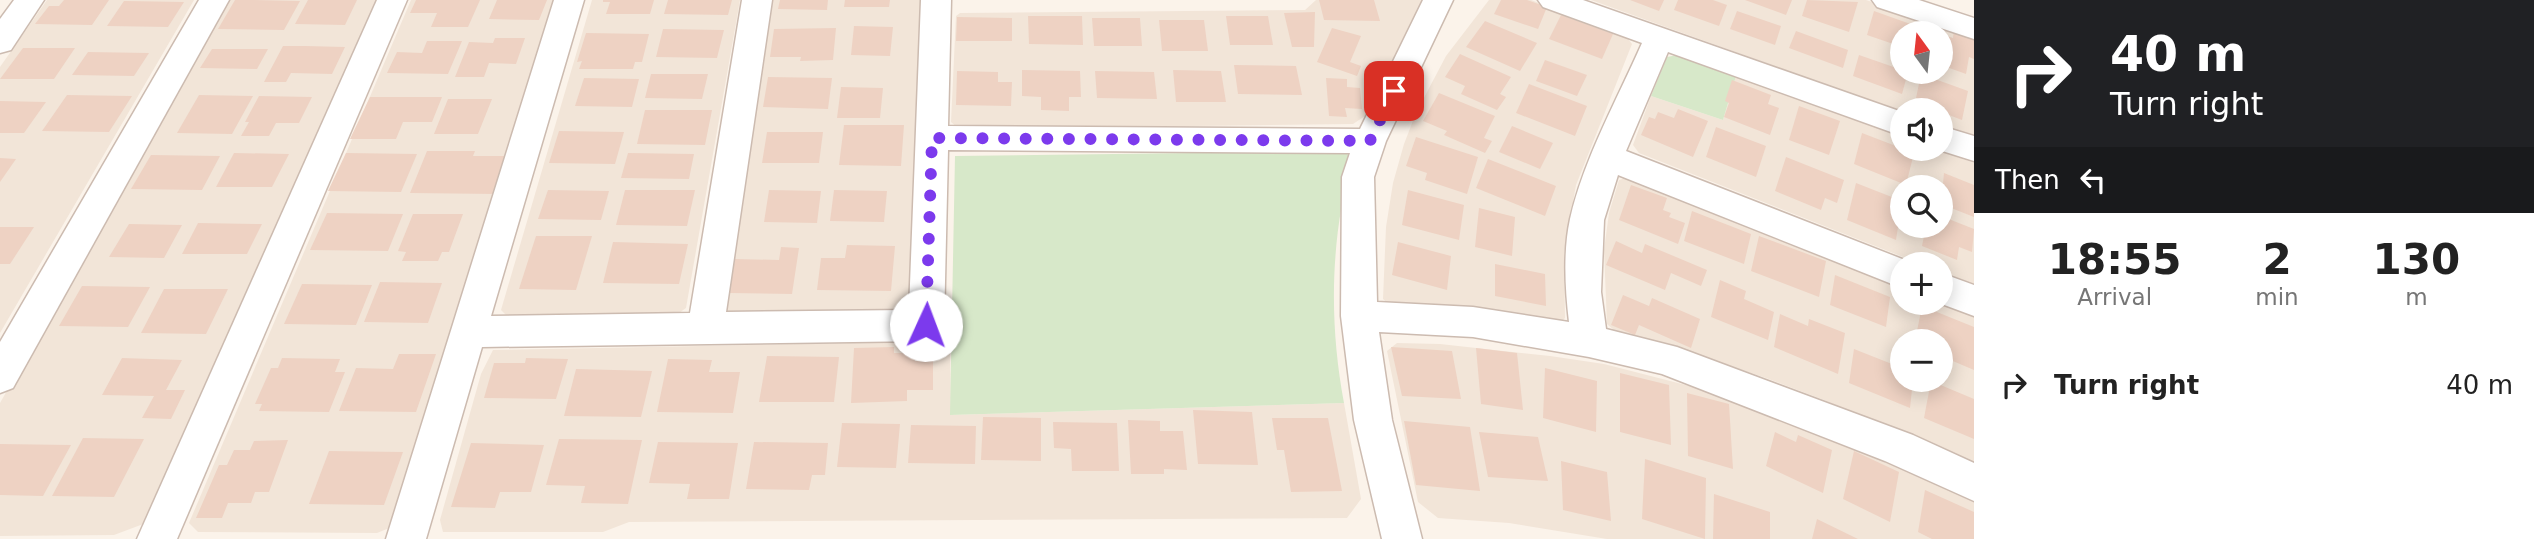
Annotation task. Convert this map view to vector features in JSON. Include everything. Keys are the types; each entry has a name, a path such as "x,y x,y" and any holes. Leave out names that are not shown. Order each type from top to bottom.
{"street":[{"path":"0,41 29,0"},
{"path":"0,376 214,0"},
{"path":"157,539 392,0"},
{"path":"406,539 569,0"},
{"path":"706,328 757,0"},
{"path":"469,332 926,325 936,0"},
{"path":"1402,539 1373,420 1359,316 1358,177 1370,141 1438,0"},
{"path":"1553,0 1890,120"},
{"path":"1887,0 1974,29"},
{"path":"1589,341 1583,292 1587,220 1607,157 1660,37"},
{"path":"932,138 1370,141"},
{"path":"1953,142 1974,149"},
{"path":"1607,157 1890,268"},
{"path":"1953,293 1974,301"},
{"path":"1359,316 1473,322 1589,341 1664,358 1899,448 1974,482"}],"shaded area":[{"path":"47,0 194,0 0,333 0,67"},
{"path":"230,0 378,0 146,523 114,535 0,536 0,403"},
{"path":"411,0 559,0 399,524 377,533 198,532 189,523"},
{"path":"592,0 740,0 686,308 679,313 507,316 501,310"},
{"path":"771,0 926,0 915,308 904,312 727,313 725,287"},
{"path":"1316,0 1438,0 1397,52 1368,114 1353,124 959,129 951,122 956,16 960,13 1305,10"},
{"path":"1489,0 1531,0 1625,35 1632,44 1576,185 1564,254 1565,318 1559,324 1390,305 1383,299 1386,227 1393,183 1404,144 1416,113 1446,56"},
{"path":"1591,0 1866,0 1929,21 1890,21 1890,84 1953,84 1953,29 1974,36 1974,138 1953,130 1953,98 1890,98 1890,108"},
{"path":"1736,76 1890,133 1890,161 1953,161 1953,155 1974,163 1974,285 1953,277 1953,252 1891,252 1639,153 1633,145 1651,96 1723,120"},
{"path":"1629,177 1890,282 1890,315 1953,315 1953,308 1974,316 1974,466 1824,400 1766,378 1709,359 1623,338 1607,324 1604,250 1609,213 1619,180"},
{"path":"950,341 951,415 1344,403 1361,499 1347,518 629,522 603,532 443,532 440,520 481,374 493,350"},
{"path":"1397,343 1440,344 1604,364 1713,392 1828,434 1974,500 1974,539 1607,539 1509,523 1438,518 1418,502 1387,351"}],"green space":[{"path":"1677,55 1736,76 1723,120 1651,96 1667,57"},
{"path":"1345,151 1352,160 1339,220 1334,282 1336,343 1344,403 950,415 955,156"}],"building":[{"path":"64,0 109,0 92,25 35,24 49,6 59,6"},
{"path":"235,0 300,1 284,30 218,29"},
{"path":"308,0 357,0 345,25 295,24"},
{"path":"416,0 480,0 468,27 431,27 437,13 410,13"},
{"path":"497,0 547,0 539,20 489,19"},
{"path":"603,0 654,0 650,14 606,14 610,2"},
{"path":"668,0 732,0 728,15 664,14"},
{"path":"780,0 828,0 827,10 778,9"},
{"path":"845,0 890,0 889,7 844,7"},
{"path":"1319,0 1374,0 1380,21 1324,20"},
{"path":"1501,0 1527,0 1547,7 1538,29 1494,14"},
{"path":"1630,0 1664,0 1659,11"},
{"path":"1678,0 1713,0 1727,5 1719,26 1674,10"},
{"path":"1745,0 1792,0 1786,15"},
{"path":"1807,0 1858,2 1849,32 1802,16"},
{"path":"124,1 184,2 168,27 107,26"},
{"path":"1737,11 1781,26 1775,45 1730,29"},
{"path":"1874,11 1902,21 1890,21 1890,43 1867,35"},
{"path":"1315,12 1314,47 1292,47 1284,13"},
{"path":"1561,15 1613,34 1602,59 1549,39"},
{"path":"1028,16 1082,16 1083,45 1029,44"},
{"path":"1226,16 1268,16 1273,45 1230,45"},
{"path":"957,17 1012,18 1012,41 956,41"},
{"path":"1092,18 1140,18 1142,46 1094,46"},
{"path":"1159,20 1204,20 1208,51 1162,51"},
{"path":"1485,21 1537,43 1520,71 1466,47"},
{"path":"854,26 893,27 890,56 851,55"},
{"path":"836,28 833,60 800,61 801,57 770,57 774,29"},
{"path":"1332,28 1361,36 1350,62 1361,66 1357,76 1317,62"},
{"path":"663,29 724,30 717,58 656,57"},
{"path":"1954,29 1974,36 1974,59 1969,57 1966,74 1953,69"},
{"path":"1796,31 1848,50 1843,68 1789,48"},
{"path":"586,33 649,34 642,62 635,62 633,69 579,69 582,61 577,62"},
{"path":"495,38 525,38 516,64 489,63 484,77 455,77 469,42 493,43"},
{"path":"427,41 462,41 448,74 387,73 397,52 422,53"},
{"path":"283,46 345,47 332,74 291,73 286,82 264,82"},
{"path":"23,48 75,48 54,79 0,79"},
{"path":"212,49 268,49 257,69 200,68"},
{"path":"88,52 149,53 134,76 72,75"},
{"path":"1460,54 1511,77 1500,94 1506,97 1497,110 1461,94 1465,86 1445,77"},
{"path":"1859,55 1890,66 1890,84 1905,84 1902,94 1853,76"},
{"path":"1545,60 1587,75 1577,96 1536,81"},
{"path":"1234,65 1296,66 1302,95 1238,94"},
{"path":"1022,70 1080,71 1081,97 1069,97 1069,111 1041,110 1041,97 1022,96"},
{"path":"1173,70 1221,71 1226,102 1176,102"},
{"path":"957,71 998,72 998,82 1012,82 1011,106 956,105"},
{"path":"1095,71 1154,72 1157,99 1097,98"},
{"path":"651,74 708,74 702,99 645,98"},
{"path":"768,77 832,78 828,109 763,107"},
{"path":"584,78 639,79 632,107 575,106"},
{"path":"1326,78 1347,79 1347,87 1360,88 1362,109 1345,108 1347,117 1329,116"},
{"path":"1732,80 1771,95 1768,104 1779,108 1770,135 1724,117 1729,103 1725,101"},
{"path":"1529,84 1587,106 1575,136 1516,113"},
{"path":"1919,84 1949,84 1968,91 1962,120 1953,117 1953,98 1916,98"},
{"path":"841,87 883,88 880,118 837,118"},
{"path":"1439,93 1495,116 1484,138 1492,141 1485,153 1444,135 1447,131 1423,121"},
{"path":"67,95 132,96 109,132 42,131"},
{"path":"199,95 253,96 232,134 177,133"},
{"path":"259,96 312,97 299,123 276,123 269,136 241,136"},
{"path":"370,97 442,97 432,122 403,122 396,139 350,139"},
{"path":"448,99 492,99 478,134 434,134"},
{"path":"0,101 46,102 24,133 0,133"},
{"path":"1799,106 1840,121 1829,155 1789,140"},
{"path":"1678,109 1708,121 1693,157 1641,135 1649,117 1655,119 1658,112 1674,118"},
{"path":"645,110 712,110 705,145 637,144"},
{"path":"844,125 904,125 901,166 839,165"},
{"path":"1512,126 1553,143 1540,169 1499,152"},
{"path":"1716,127 1766,146 1756,177 1706,157"},
{"path":"559,131 624,132 615,164 549,163"},
{"path":"767,132 823,132 819,163 762,163"},
{"path":"1862,133 1890,144 1890,161 1912,161 1908,175 1890,175 1890,179 1854,164"},
{"path":"1416,137 1478,157 1467,194 1425,180 1427,173 1406,166"},
{"path":"427,151 475,151 473,156 509,156 496,194 410,193"},
{"path":"234,153 289,154 272,187 216,187"},
{"path":"346,153 417,154 401,192 328,191"},
{"path":"628,153 694,154 689,179 621,178"},
{"path":"151,155 220,156 202,190 131,189"},
{"path":"1786,157 1844,180 1837,203 1825,198 1821,210 1775,191"},
{"path":"0,158 16,159 0,182"},
{"path":"1488,159 1556,186 1545,216 1476,188"},
{"path":"1953,177 1974,185 1974,217 1953,209"},
{"path":"1856,183 1890,196 1890,238 1847,220"},
{"path":"1631,185 1667,198 1663,210 1671,213 1669,217 1685,223 1678,244 1619,220"},
{"path":"548,190 609,191 601,220 538,219"},
{"path":"625,190 695,190 687,226 616,225"},
{"path":"769,190 821,191 817,223 764,222"},
{"path":"834,190 887,191 884,222 830,221"},
{"path":"1408,190 1464,205 1459,240 1402,225"},
{"path":"1479,208 1515,217 1512,256 1475,247"},
{"path":"1692,211 1751,234 1744,264 1684,241"},
{"path":"327,213 403,214 388,251 310,250"},
{"path":"413,214 463,214 449,252 442,252 438,261 402,261 406,252 398,251"},
{"path":"1953,221 1974,229 1972,252 1959,247 1957,260 1953,258 1953,252 1937,252 1922,246 1924,238 1953,238"},
{"path":"198,223 262,224 247,254 182,254"},
{"path":"129,224 182,225 164,258 109,257"},
{"path":"0,227 34,227 10,264 0,264"},
{"path":"536,236 592,236 576,290 519,289"},
{"path":"1759,236 1826,261 1819,297 1751,271"},
{"path":"1616,241 1642,253 1645,244 1707,270 1701,286 1671,273 1665,290 1606,265"},
{"path":"613,242 688,244 679,284 603,283"},
{"path":"1398,242 1451,256 1447,290 1392,275"},
{"path":"847,245 895,246 891,291 817,290 821,258 845,258"},
{"path":"781,247 799,248 792,294 729,293 735,259 779,260"},
{"path":"1495,264 1545,274 1546,306 1495,296"},
{"path":"1835,275 1890,297 1886,327 1830,305"},
{"path":"1720,280 1746,291 1744,299 1774,312 1768,340 1711,317"},
{"path":"380,282 442,283 428,323 364,322"},
{"path":"302,284 372,285 356,325 284,324"},
{"path":"82,286 150,287 128,327 59,326"},
{"path":"164,289 228,289 206,334 141,333"},
{"path":"1623,295 1649,306 1652,298 1700,319 1691,348 1639,325 1635,335 1611,325"},
{"path":"1780,314 1808,326 1809,319 1845,333 1838,374 1774,347"},
{"path":"1920,315 1944,315 1974,327 1974,370 1953,361 1953,329 1917,329"},
{"path":"894,347 894,353 915,353 915,361 933,361 933,390 907,390 907,401 851,403 854,348"},
{"path":"1391,347 1452,351 1461,399 1402,396"},
{"path":"1476,348 1517,353 1523,410 1481,404"},
{"path":"1854,349 1890,363 1890,392 1912,392 1910,408 1849,383"},
{"path":"399,354 436,354 416,412 339,411 356,368 393,369"},
{"path":"767,356 839,357 834,402 759,402"},
{"path":"122,358 182,360 166,390 185,390 171,419 142,418 154,396 102,395"},
{"path":"282,358 340,359 335,372 345,372 329,412 259,411 262,404 255,404 271,368 278,368"},
{"path":"526,358 568,359 556,399 484,398 494,363 525,363"},
{"path":"668,359 712,360 709,372 740,372 733,413 657,412"},
{"path":"1545,368 1597,381 1596,432 1543,418"},
{"path":"576,369 652,371 641,417 564,416"},
{"path":"1620,373 1669,385 1671,445 1620,432"},
{"path":"1953,390 1974,399 1974,439 1924,418 1929,392"},
{"path":"1687,393 1729,404 1733,469 1688,456"},
{"path":"1193,410 1252,412 1258,465 1198,464"},
{"path":"983,417 1041,418 1041,461 981,460"},
{"path":"1272,418 1328,418 1342,491 1291,492 1284,450 1277,450"},
{"path":"1128,420 1160,421 1160,431 1183,431 1187,470 1164,469 1164,474 1131,474"},
{"path":"1404,421 1470,427 1480,491 1416,485"},
{"path":"1053,422 1117,423 1119,471 1072,471 1071,449 1054,448"},
{"path":"842,423 900,424 896,468 837,467"},
{"path":"911,425 976,426 975,464 908,463"},
{"path":"1479,432 1538,437 1548,481 1488,477"},
{"path":"1775,432 1796,442 1798,435 1832,450 1823,493 1766,466"},
{"path":"83,438 144,439 114,497 52,496"},
{"path":"559,439 642,440 628,504 581,503 585,486 546,485"},
{"path":"288,440 269,492 255,492 251,503 228,503 222,518 196,518 219,465 227,465 234,450 250,450 254,441"},
{"path":"658,442 738,443 729,499 687,499 690,484 649,483"},
{"path":"754,442 828,443 825,475 812,475 809,490 746,489"},
{"path":"471,443 544,445 531,492 500,492 495,508 451,507"},
{"path":"0,444 71,445 43,496 0,495"},
{"path":"329,451 403,452 384,505 309,504"},
{"path":"1854,451 1899,472 1890,522 1843,499"},
{"path":"1645,459 1706,478 1705,539 1642,519"},
{"path":"1561,461 1607,472 1611,521 1563,510"},
{"path":"1925,490 1974,512 1974,539 1932,539 1918,532"},
{"path":"1714,494 1770,512 1770,539 1713,539"},
{"path":"1817,519 1858,539 1812,539"}],"route":[{"path":"926,325 932,138 1370,141 1394,91"}]}
